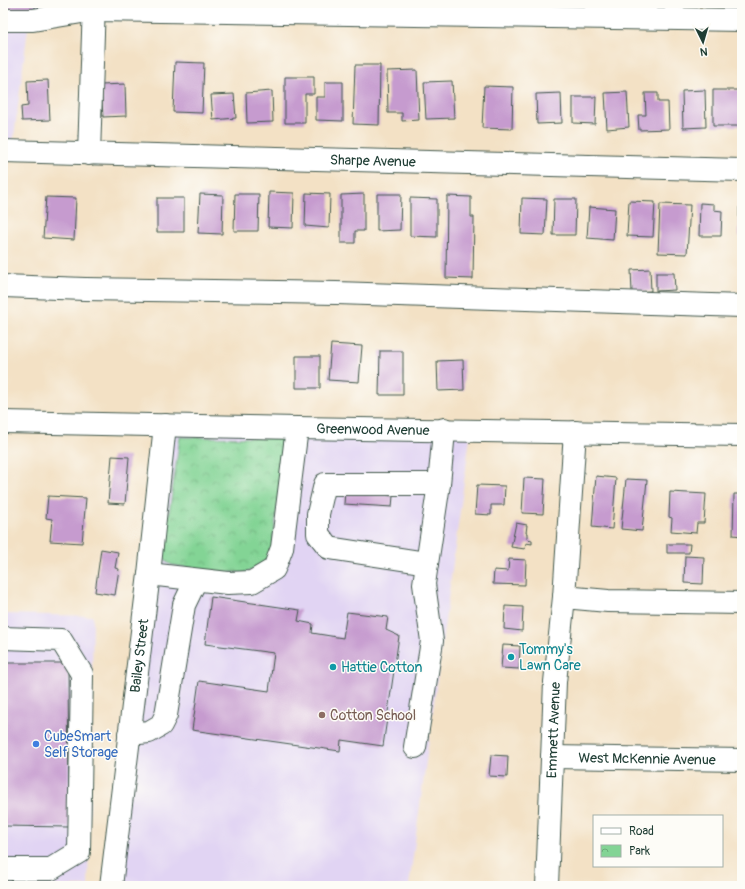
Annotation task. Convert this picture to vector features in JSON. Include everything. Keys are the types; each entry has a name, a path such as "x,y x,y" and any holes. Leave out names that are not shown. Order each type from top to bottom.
{"street":[{"path":"3,20 33,20 94,7 742,20"},
{"path":"89,154 94,7"},
{"name":"Sharpe Avenue","path":"3,151 742,170"},
{"path":"3,286 85,289 336,293 742,306"},
{"name":"Greenwood Avenue","path":"3,422 742,435"},
{"name":"Bailey Street","path":"111,886 149,574 165,425"},
{"path":"149,574 228,583 252,582 274,569 282,548 297,428"},
{"path":"415,747 432,641 424,584 439,484 444,430"},
{"name":"Emmett Avenue","path":"547,886 555,682 564,597 574,432"},
{"path":"427,563 330,548 318,534 318,514 324,484 439,484"},
{"path":"129,734 149,732 161,725 166,714 184,605 196,580"},
{"path":"564,597 608,601 742,603"},
{"path":"3,638 61,640 82,674 79,852 51,869 3,869"},
{"name":"West McKennie Avenue","path":"552,757 742,760"}],"shaded area":[{"path":"3,3 94,3 29,20 12,152 3,151"},
{"path":"165,425 471,430 409,886 111,886"},
{"path":"3,614 93,616 88,886 3,886"}],"green space":[{"path":"180,437 284,438 273,543 269,559 263,567 243,573 203,570 172,565 168,563 163,556"}],"building":[{"path":"3,3 35,3 35,13 3,12"},
{"path":"175,62 204,63 202,113 173,112"},
{"path":"355,65 380,65 379,125 353,124"},
{"path":"417,70 419,120 402,121 402,113 388,113 387,71"},
{"path":"285,77 314,77 314,94 305,94 305,123 285,123"},
{"path":"48,80 50,120 22,121 21,107 28,106 27,81"},
{"path":"452,81 454,118 426,119 424,82"},
{"path":"325,82 343,82 343,121 316,120 316,97 325,97"},
{"path":"125,84 126,116 103,117 101,85"},
{"path":"484,86 513,87 512,129 482,128"},
{"path":"705,90 706,127 683,128 682,91"},
{"path":"713,90 741,90 741,126 713,126"},
{"path":"272,91 273,122 247,123 246,93"},
{"path":"627,92 629,127 607,129 605,93"},
{"path":"561,93 562,123 537,124 536,94"},
{"path":"645,93 658,93 658,102 668,102 669,129 639,130 638,115 646,115"},
{"path":"234,94 236,118 213,120 211,95"},
{"path":"573,97 596,97 595,124 573,123"},
{"path":"269,192 294,193 293,228 268,227"},
{"path":"306,193 330,194 329,228 305,226"},
{"path":"200,194 223,195 222,234 198,233"},
{"path":"235,194 259,194 258,231 234,231"},
{"path":"364,194 364,231 355,231 355,243 341,243 341,195"},
{"path":"377,194 401,194 400,230 377,231"},
{"path":"447,196 471,197 471,217 474,217 473,279 446,278"},
{"path":"46,197 76,198 74,240 43,238"},
{"path":"157,198 184,198 184,232 157,232"},
{"path":"410,198 437,199 437,237 410,236"},
{"path":"522,198 547,199 545,235 521,234"},
{"path":"554,199 576,199 575,235 553,235"},
{"path":"629,201 655,202 653,237 627,236"},
{"path":"700,203 714,204 714,210 722,211 721,236 699,236"},
{"path":"660,204 690,205 687,254 658,253"},
{"path":"589,207 615,209 613,240 587,238"},
{"path":"739,207 742,207 742,237 739,236"},
{"path":"650,269 651,291 632,292 631,270"},
{"path":"656,273 674,273 675,290 656,291"},
{"path":"331,344 362,346 359,382 328,380"},
{"path":"380,351 403,351 403,395 379,395"},
{"path":"296,356 320,356 320,388 296,388"},
{"path":"463,360 464,390 438,391 437,361"},
{"path":"112,456 129,457 125,504 108,503"},
{"path":"596,476 616,478 612,529 592,527"},
{"path":"524,478 545,479 543,514 522,513"},
{"path":"626,479 647,480 642,531 621,529"},
{"path":"477,485 505,486 504,505 491,505 491,515 475,514"},
{"path":"345,492 393,496 392,507 344,504"},
{"path":"670,492 706,494 704,523 697,523 696,533 671,531 672,518 669,517"},
{"path":"734,494 742,494 742,536 733,535"},
{"path":"48,496 86,498 82,543 50,541 52,519 46,518"},
{"path":"516,523 527,525 527,539 532,540 532,544 526,543 525,549 511,547"},
{"path":"667,544 690,544 689,553 667,553"},
{"path":"101,549 118,552 115,568 119,569 115,595 95,592"},
{"path":"685,556 704,557 703,584 684,583"},
{"path":"509,559 526,560 525,585 493,584 494,570 508,571"},
{"name":"Hattie Cotton","path":"211,597 300,610 298,621 313,624 312,633 343,638 347,612 388,617 386,630 399,636 383,746 341,740 340,751 192,730 199,681 269,691 274,653 205,644"},
{"path":"505,606 523,607 522,631 504,629"},
{"name":"Tommy's Lawn Care","path":"503,645 520,646 519,669 501,668"},
{"name":"CubeSmart Self Storage","path":"3,663 68,663 69,827 3,826"},
{"path":"491,755 508,756 507,777 489,776"}],"place":[{"name":"Tommy's Lawn Care","path":"511,657"},
{"name":"Hattie Cotton","path":"333,667"},
{"name":"Cotton School","path":"322,715"},
{"name":"CubeSmart Self Storage","path":"36,744"}]}
